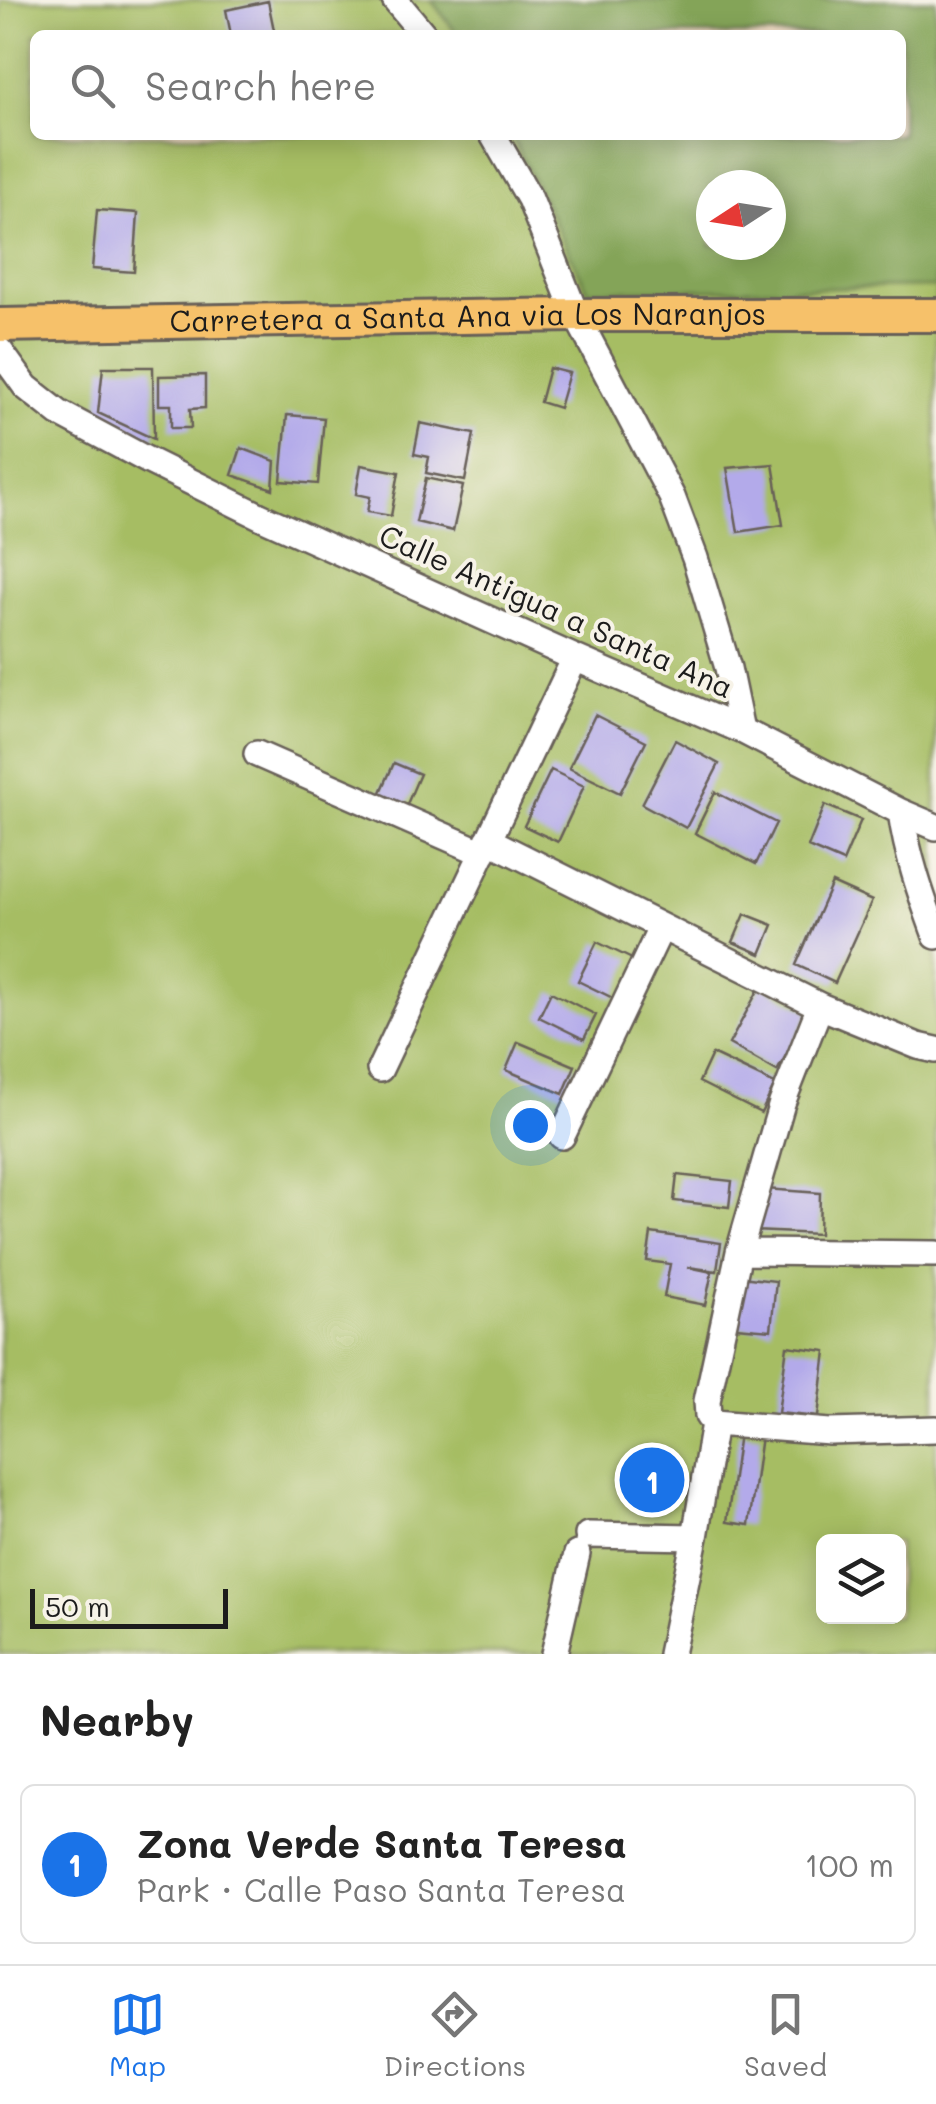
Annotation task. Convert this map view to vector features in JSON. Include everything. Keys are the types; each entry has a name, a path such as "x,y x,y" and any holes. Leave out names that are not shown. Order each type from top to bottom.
{"main road":[{"name":"Carretera a Santa Ana via Los Naranjos","path":"0,325 576,315 936,315"}],"street":[{"path":"395,0 420,30"},
{"path":"496,140 530,199 576,315 672,497 728,668 741,730"},
{"name":"Calle Antigua a Santa Ana","path":"0,351 26,387 59,413 147,460 262,517 741,730 936,827"},
{"path":"380,1069 575,658"},
{"path":"257,754 486,846 820,1006 936,1050"},
{"path":"901,812 910,859 936,936"},
{"path":"562,1136 662,928"},
{"path":"820,1006 782,1102 739,1252 706,1401 708,1416 714,1423 830,1432 936,1429"},
{"path":"739,1252 936,1254"},
{"path":"671,1654 714,1423"},
{"path":"554,1654 582,1544 695,1536"}],"green space":[{"path":"0,0 936,0 936,1654 0,1654"},
{"path":"431,0 936,0 936,287 588,291 513,140 906,140 906,30 454,30"}],"building":[{"path":"268,1 274,30 230,30 226,10"},
{"path":"97,210 138,213 134,272 92,269"},
{"path":"103,367 153,367 154,439 98,413"},
{"path":"549,368 569,373 559,408 540,402"},
{"path":"205,375 205,408 190,409 191,428 171,428 171,405 159,405 159,376"},
{"path":"287,415 324,418 318,484 281,481"},
{"path":"420,423 474,434 465,481 426,473 429,457 414,454"},
{"path":"241,448 275,461 273,489 232,475"},
{"path":"773,464 783,525 738,532 727,468"},
{"path":"361,465 399,472 391,516 367,512 370,497 356,494"},
{"path":"426,478 463,486 453,531 416,522"},
{"path":"595,715 646,741 620,793 569,768"},
{"path":"675,740 719,764 686,828 642,804"},
{"path":"394,763 420,774 404,811 378,799"},
{"path":"551,770 584,786 558,842 524,826"},
{"path":"715,792 776,823 756,864 695,833"},
{"path":"825,805 861,820 843,862 808,847"},
{"path":"832,883 872,901 835,983 796,965"},
{"path":"745,914 773,925 761,954 733,942"},
{"path":"597,942 632,959 613,998 578,981"},
{"path":"761,985 810,1012 777,1071 729,1044"},
{"path":"551,992 596,1015 584,1039 539,1017"},
{"path":"518,1042 575,1066 563,1094 506,1070"},
{"path":"712,1054 775,1084 761,1113 699,1082"},
{"path":"677,1175 732,1181 729,1207 674,1201"},
{"path":"765,1189 820,1193 819,1234 753,1231"},
{"path":"651,1233 721,1243 717,1271 688,1267 712,1272 705,1305 664,1297 670,1264 647,1261"},
{"path":"741,1277 776,1281 771,1330 736,1327"},
{"path":"787,1346 826,1351 818,1417 778,1413"},
{"path":"739,1433 761,1436 749,1525 727,1522"}],"place":[{"name":"Zona Verde Santa Teresa","path":"652,1480"}]}
